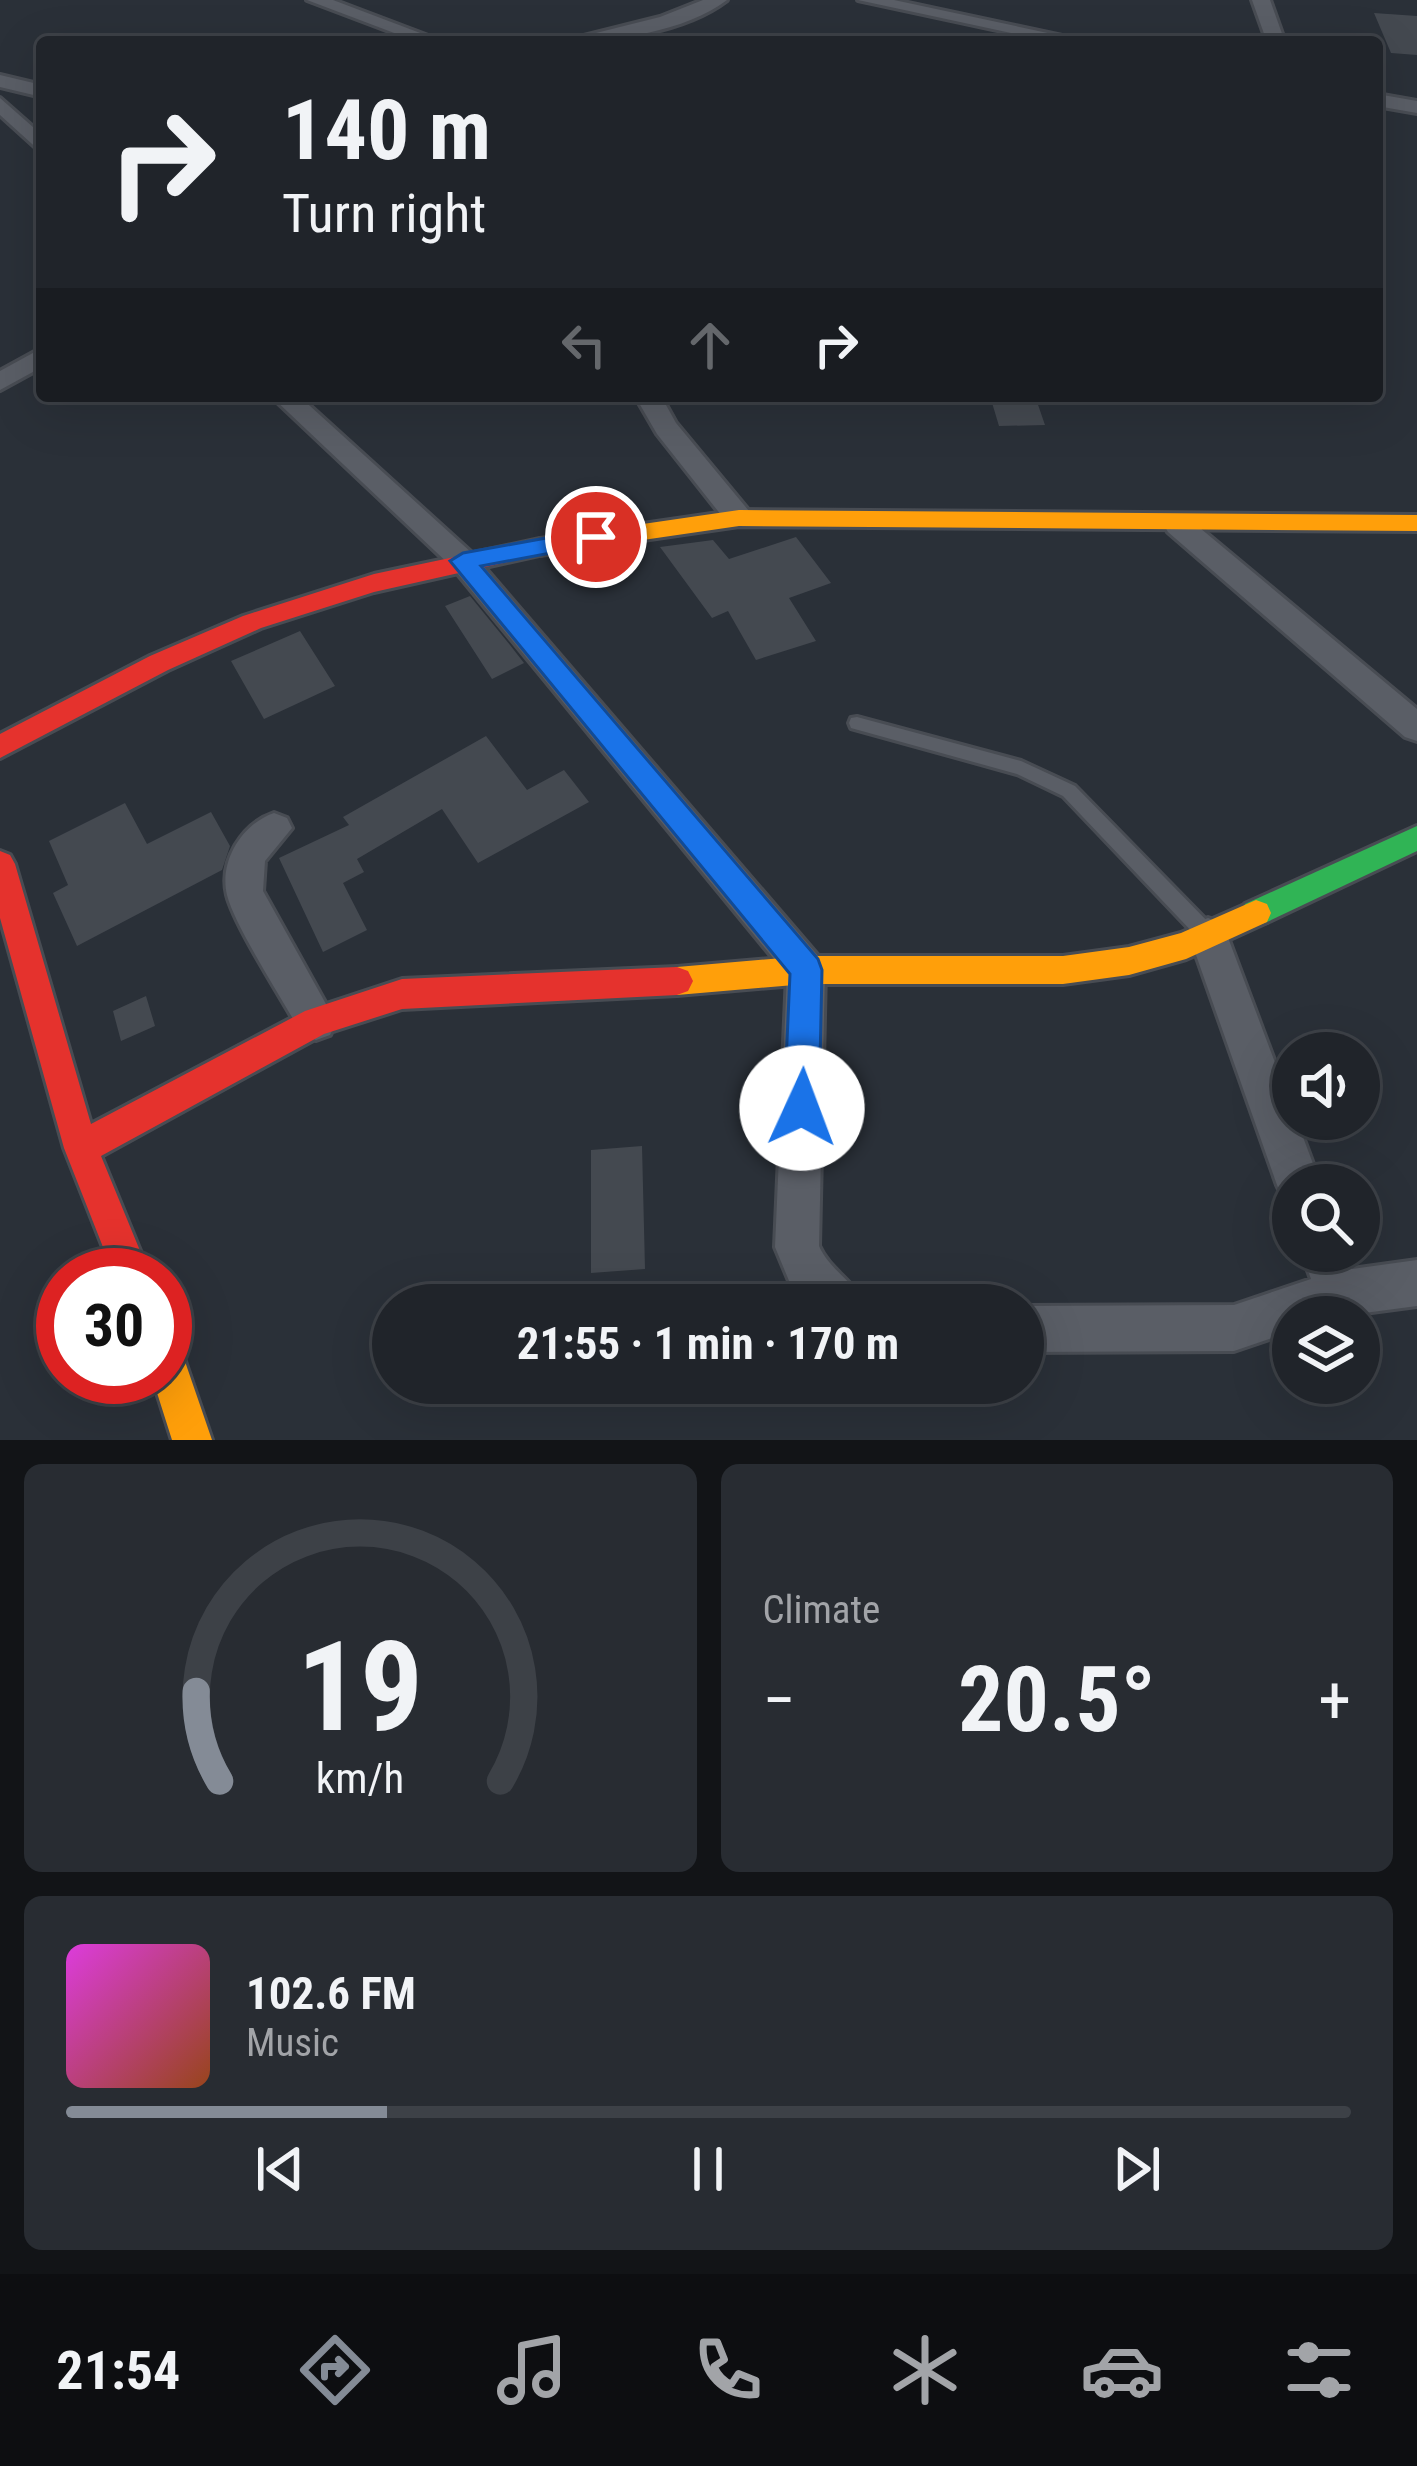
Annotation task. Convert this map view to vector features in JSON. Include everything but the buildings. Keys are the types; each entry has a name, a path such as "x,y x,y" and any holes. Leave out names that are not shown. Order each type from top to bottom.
{"street":[{"path":"316,0 418,36"},
{"path":"596,36 664,21 718,0"},
{"path":"867,0 944,22 1041,36"},
{"path":"1262,0 1274,36"},
{"path":"0,81 36,90"},
{"path":"1383,101 1417,107"},
{"path":"0,104 36,141"},
{"path":"0,382 36,360"},
{"path":"291,402 463,561 806,970 796,1247 813,1284"},
{"path":"651,402 660,422 740,518"},
{"path":"0,747 212,638 319,599 463,561 740,518 1417,523"},
{"path":"1178,524 1417,728"},
{"path":"274,828 247,856 245,893 316,1022"},
{"path":"81,1148 316,1022 402,994 635,984 806,970 1063,970 1130,961 1208,935 1417,838"},
{"path":"0,864 81,1148 121,1248"},
{"path":"1208,935 1291,1164"},
{"path":"1044,1329 1234,1328 1330,1272 1417,1282"},
{"path":"180,1404 192,1440"}],"lane":[{"path":"857,722 1022,768 1069,791 1208,935"}],"traffic: fast":[{"path":"1256,913 1417,838"}],"traffic: slow":[{"path":"540,547 739,518 1417,523"},
{"path":"677,981 806,970 1063,970 1129,961 1186,945 1256,913"},
{"path":"180,1404 192,1440"}],"traffic: jam":[{"path":"0,747 159,663 252,622 374,583 540,547"},
{"path":"0,864 81,1148 121,1248"},
{"path":"81,1148 316,1022 402,994 677,981"}],"route":[{"path":"596,537 463,561 806,970 802,1108"}]}
